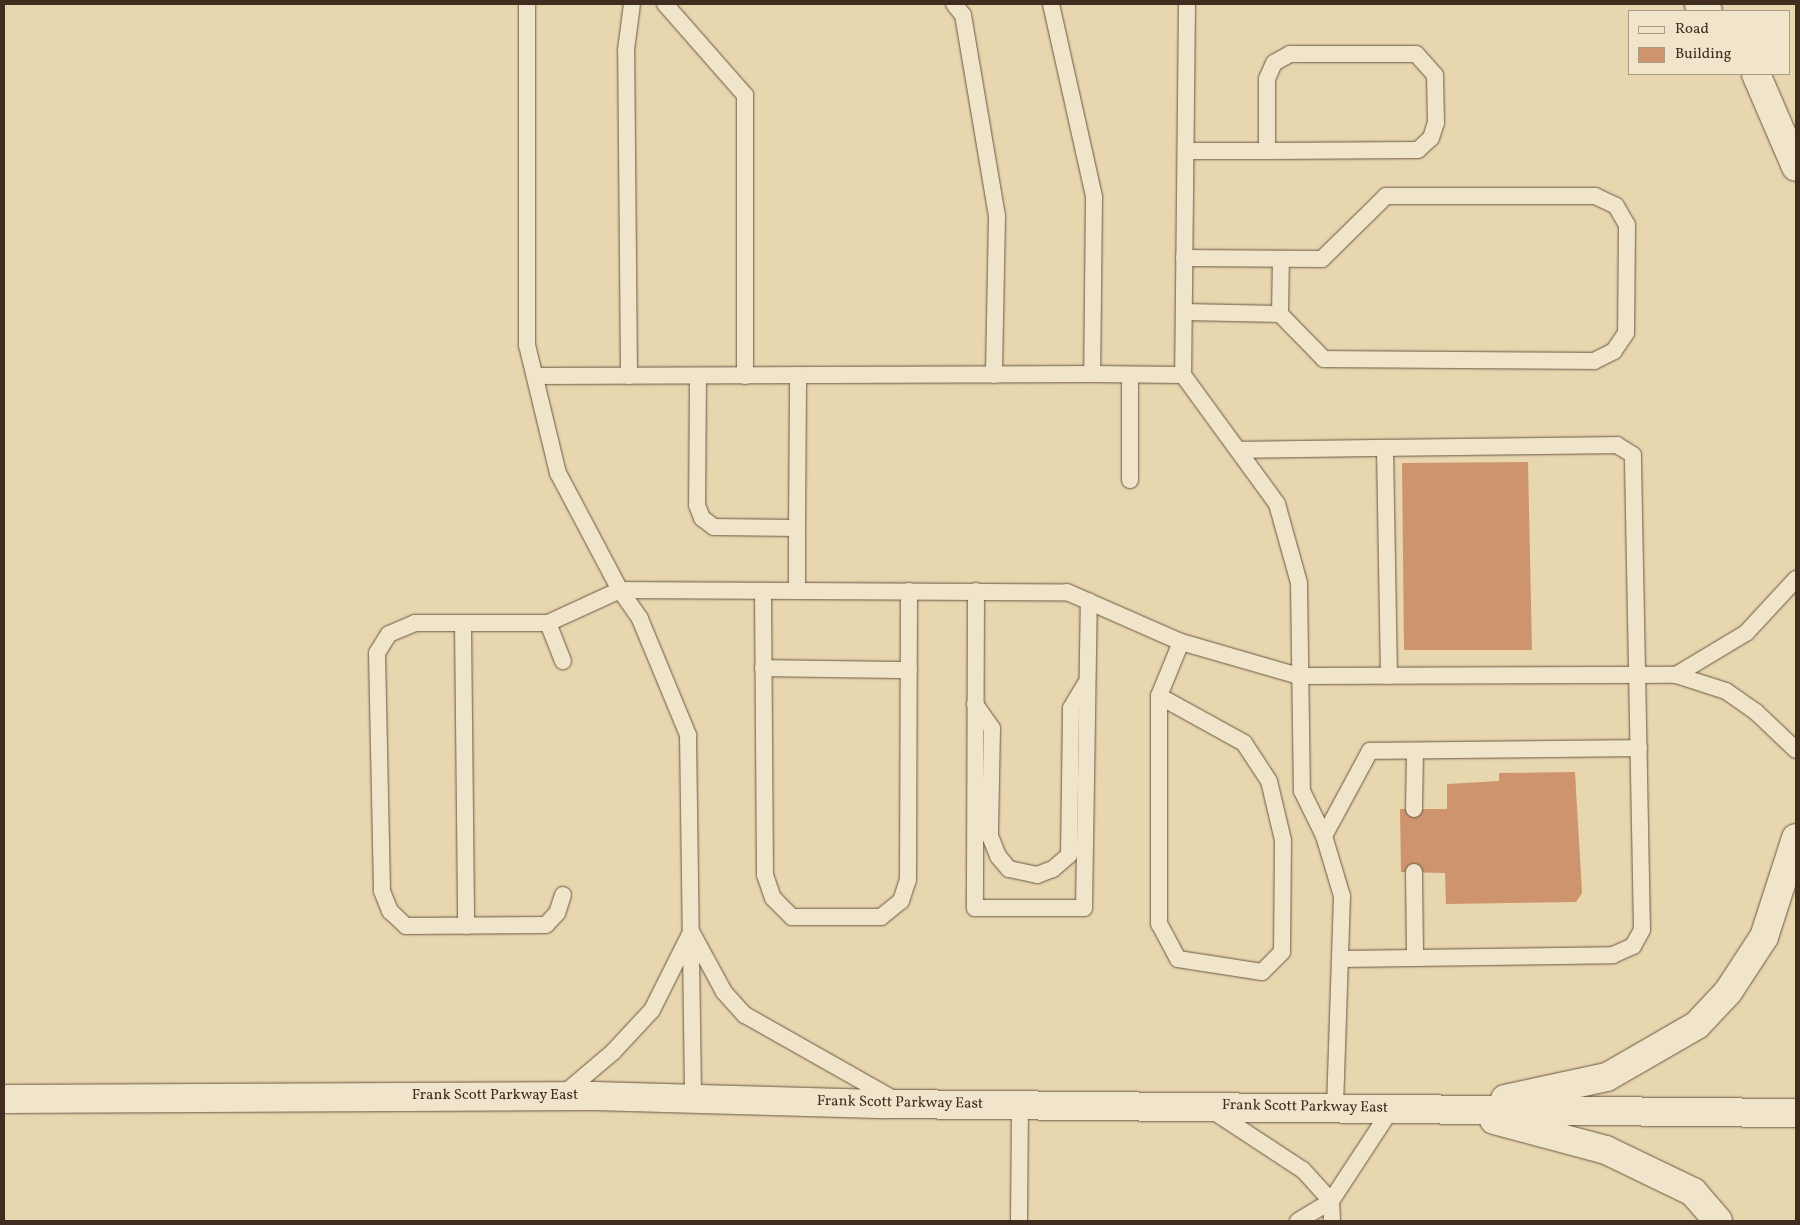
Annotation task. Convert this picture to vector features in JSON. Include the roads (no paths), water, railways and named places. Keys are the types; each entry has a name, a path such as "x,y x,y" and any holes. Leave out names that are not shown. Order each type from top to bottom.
{"main road":[{"path":"1756,75 1796,167"},
{"path":"1456,1109 1606,1078 1697,1026 1728,992 1764,937 1796,838"},
{"name":"Frank Scott Parkway East","path":"4,1099 561,1096 904,1104 1796,1113"},
{"path":"1456,1109 1606,1150 1693,1192 1718,1221"}],"lane":[{"path":"528,4 527,345 558,472 620,590 640,619 688,735 693,1099"},
{"path":"629,376 626,50 632,4"},
{"path":"665,4 745,95 745,376"},
{"path":"954,4 963,15 997,216 994,375"},
{"path":"1051,4 1094,197 1092,374"},
{"path":"1187,4 1183,375 1278,504 1298,583 1298,676 1302,791 1324,836 1342,896 1342,959 1335,1108"},
{"path":"1186,151 1267,151 1418,150 1431,138 1436,123 1435,75 1416,54 1290,54 1274,63 1267,78 1267,151"},
{"path":"1184,258 1322,259 1386,196 1595,196 1616,206 1627,225 1626,333 1614,351 1594,361 1324,360 1280,314 1281,259"},
{"path":"1184,312 1280,314"},
{"path":"797,591 798,375"},
{"path":"1130,375 1130,480"},
{"path":"535,376 1183,375"},
{"path":"698,376 697,505 702,518 714,527 797,528"},
{"path":"1238,450 1617,444 1633,455 1642,930 1633,946 1613,955 1342,959"},
{"path":"1385,448 1390,676"},
{"path":"1676,674 1746,633 1796,579"},
{"path":"563,895 557,913 546,925 406,926 390,911 382,891 377,653 389,634 415,622 548,623 620,590 1067,592 1181,642 1298,676 1676,674 1726,691 1756,712 1796,750"},
{"path":"763,591 765,875 773,898 792,917 881,918 901,901 908,880 909,591"},
{"path":"976,591 975,908 1084,908 1088,601"},
{"path":"463,622 466,926"},
{"path":"548,623 563,661"},
{"path":"1159,696 1244,743 1269,782 1283,840 1282,952 1262,972 1178,959 1159,924 1159,696 1181,642"},
{"path":"763,668 909,670"},
{"path":"975,704 992,728 990,836 998,856 1009,869 1037,876 1053,869 1069,855 1071,708 1086,685"},
{"path":"1324,836 1370,751 1640,748"},
{"path":"1414,751 1414,809"},
{"path":"1414,872 1414,958"},
{"path":"561,1096 613,1052 652,1010 691,932"},
{"path":"691,932 724,992 745,1015 904,1104"},
{"path":"1019,1221 1020,1105"},
{"path":"1206,1106 1303,1170 1332,1201 1332,1221"},
{"path":"1298,1221 1332,1201 1392,1108"}]}
